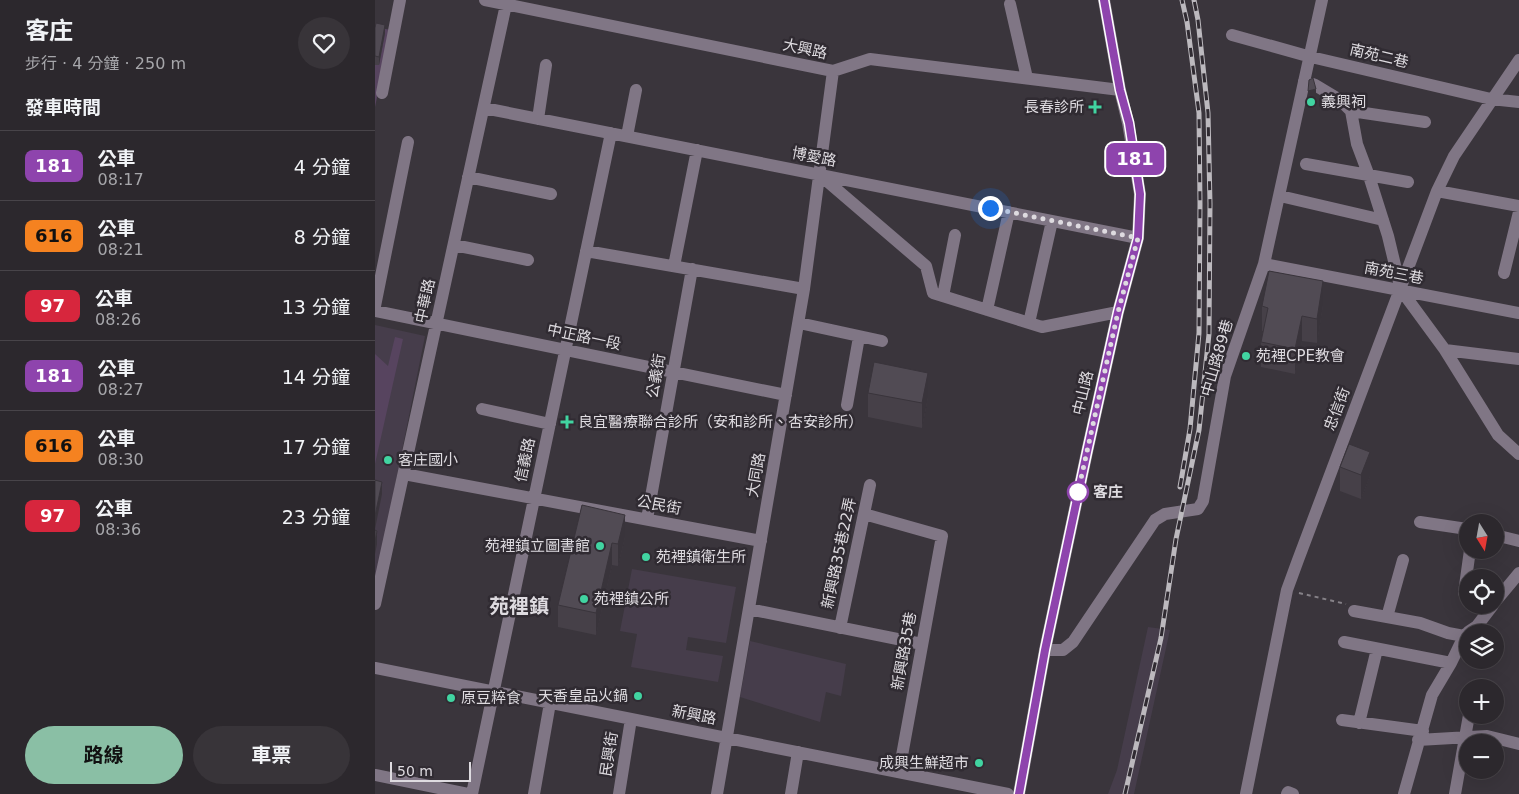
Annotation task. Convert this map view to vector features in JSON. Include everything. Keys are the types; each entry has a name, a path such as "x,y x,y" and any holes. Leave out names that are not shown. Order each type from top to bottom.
{"street":[{"path":"382,93 400,0"},
{"name":"大興路","path":"485,0 507,2 833,71 870,59 1120,90"},
{"name":"中山路","path":"1019,794 1045,650 1087,452 1118,312 1138,238 1140,194 1129,123 1120,90 1104,0"},
{"name":"中山路89巷","path":"1045,650 1063,650 1073,642 1155,520 1165,514 1198,509 1203,501 1225,376 1264,264 1322,0"},
{"name":"中華路","path":"375,604 507,2"},
{"path":"1010,4 1027,78"},
{"name":"南苑二巷","path":"1232,35 1311,57 1491,99 1519,102"},
{"name":"忠信街","path":"1246,794 1287,590 1437,191 1454,156 1519,60"},
{"path":"538,119 546,65"},
{"name":"大同路","path":"717,794 799,323 833,71"},
{"path":"1304,81 1315,85 1340,100 1351,111 1357,144 1383,220 1401,290 1445,350 1498,435 1519,454"},
{"path":"627,136 636,90"},
{"name":"博愛路","path":"484,108 1138,238"},
{"path":"1351,111 1425,122"},
{"name":"信義路","path":"472,794 611,133"},
{"path":"375,306 408,142"},
{"path":"674,266 697,150"},
{"path":"1306,164 1408,182"},
{"path":"819,174 926,266 933,292 1042,327 1118,312"},
{"path":"468,178 551,194"},
{"path":"1437,191 1519,206"},
{"path":"1280,196 1383,220"},
{"path":"987,310 1009,212"},
{"path":"1504,273 1519,212"},
{"path":"1029,323 1052,220"},
{"path":"943,296 955,235"},
{"path":"454,245 528,260"},
{"path":"586,251 804,289"},
{"name":"南苑三巷","path":"1264,264 1519,313"},
{"name":"公義街","path":"647,519 692,269"},
{"name":"中正路一段","path":"375,311 785,395"},
{"path":"799,323 881,341"},
{"path":"847,405 859,337"},
{"path":"1445,350 1519,359"},
{"path":"482,409 550,424"},
{"name":"公民街","path":"403,474 761,541"},
{"name":"新興路35巷22弄","path":"840,628 870,485"},
{"name":"新興路35巷","path":"864,514 942,536 899,772"},
{"path":"1420,522 1459,528"},
{"path":"1504,537 1519,541"},
{"path":"1387,617 1403,560"},
{"path":"1504,591 1519,573"},
{"path":"1350,607 1420,624 1448,633 1459,634"},
{"name":"新興路35巷22弄","path":"749,609 922,644"},
{"path":"1479,624 1486,614"},
{"path":"1344,642 1451,663"},
{"path":"1404,794 1432,694 1459,648"},
{"path":"1359,723 1377,649"},
{"name":"新興路","path":"375,668 1008,794"},
{"path":"534,794 550,703"},
{"name":"民興街","path":"619,794 631,719"},
{"path":"1342,720 1420,736 1459,738"},
{"path":"1504,740 1519,744"},
{"path":"791,794 799,752"},
{"path":"1455,794 1459,766"},
{"path":"375,775 468,794"},
{"path":"1287,794 1288,792 1293,794"}],"path":[{"path":"1287,590 1350,607"}],"shaded area":[{"path":"375,27 391,30 375,107"},
{"name":"客庄國小","path":"375,325 425,336 375,585"},
{"path":"395,337 403,339 375,464 375,354 388,366"},
{"path":"632,569 736,587 726,643 688,637 686,650 723,656 718,682 631,667 637,634 620,631"},
{"path":"1148,627 1170,630 1134,794 1108,794 1117,770"},
{"path":"750,641 846,664 841,696 826,692 820,722 740,697"}],"building":[{"path":"376,23 385,25 379,57 375,56"},
{"path":"1313,78 1316,89 1308,91 1309,80"},
{"path":"1269,271 1323,281 1317,319 1302,316 1295,349 1261,342 1268,308 1262,306"},
{"path":"874,362 928,373 922,403 868,393"},
{"path":"1349,444 1370,452 1361,475 1340,467"},
{"path":"375,480 382,482 375,516"},
{"path":"582,505 625,515 618,544 612,543 596,613 558,605"}],"railway":[{"path":"1180,487 1190,429 1199,333 1200,204 1199,113 1187,22 1182,0"},
{"path":"1125,794 1161,638 1176,539 1199,430 1209,334 1210,204 1208,113 1198,20 1194,0"}],"bus line":[{"name":"181","path":"1019,794 1045,650 1087,452 1118,312 1138,238 1140,194 1129,123 1120,90 1104,0"}],"place":[{"name":"義興祠","path":"1311,102"},
{"name":"長春診所","path":"1095,107"},
{"name":"苑裡CPE教會","path":"1246,356"},
{"name":"良宜醫療聯合診所（安和診所、杏安診所）","path":"567,422"},
{"name":"客庄國小","path":"388,460"},
{"name":"客庄","path":"1078,492"},
{"name":"苑裡鎮立圖書館","path":"600,546"},
{"name":"苑裡鎮衛生所","path":"646,557"},
{"name":"苑裡鎮公所","path":"584,599"},
{"name":"天香皇品火鍋","path":"638,696"},
{"name":"原豆粹食","path":"451,698"},
{"name":"成興生鮮超市","path":"979,763"}],"district":[{"name":"苑裡鎮","path":"519,606"}],"route":[{"path":"990,208 1138,238 1118,312 1078,492"}]}
